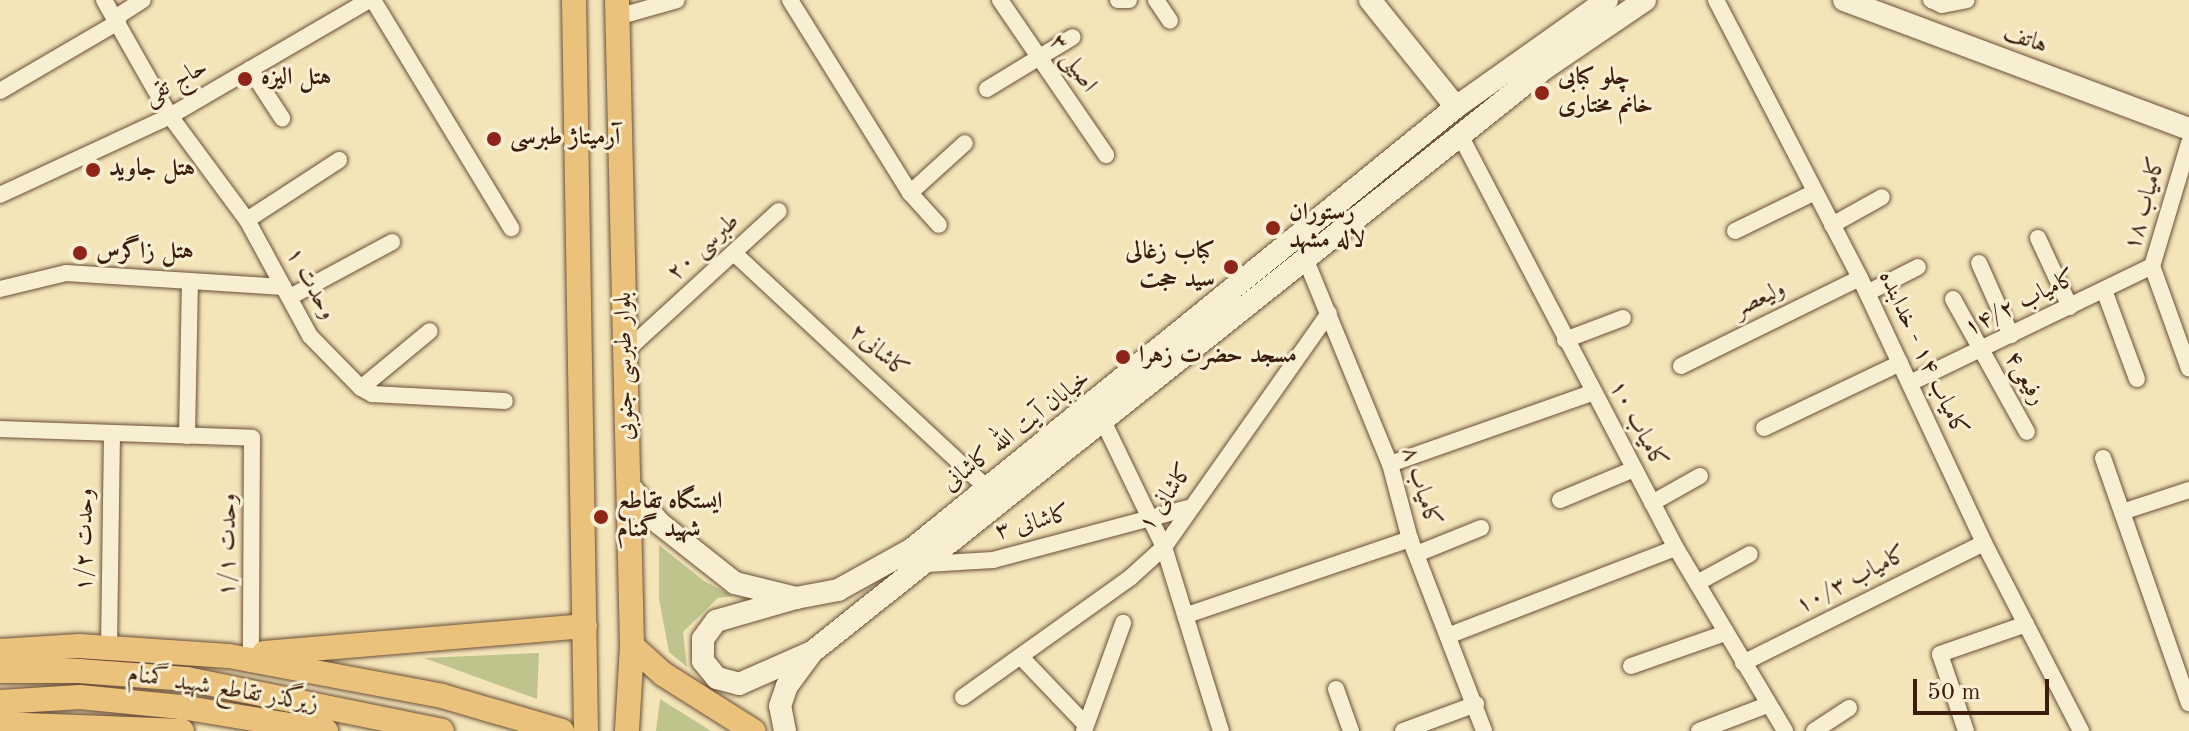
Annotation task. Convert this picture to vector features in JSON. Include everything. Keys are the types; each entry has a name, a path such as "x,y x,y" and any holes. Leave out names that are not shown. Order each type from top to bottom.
{"main road":[{"name":"بلوار طبرسی جنوبی","path":"574,0 586,731"},
{"path":"1370,0 1456,107"},
{"name":"خیابان آیت الله کاشانی","path":"628,484 659,523 696,557 735,583 796,598 838,590 912,549 1456,107 1607,0"},
{"name":"خیابان آیت الله کاشانی","path":"785,731 780,706 787,686 812,652 1104,423 1305,258 1541,71 1645,0"},
{"name":"هاتف","path":"1844,0 1876,6 2189,129"},
{"name":"بلوار طبرسی جنوبی","path":"617,9 632,646 627,731"},
{"path":"796,598 716,621 703,639 703,661 717,678 739,684 812,652"},
{"path":"0,651 109,648 240,655 585,626"},
{"path":"632,646 663,674 753,731"},
{"path":"240,655 442,696 562,731"},
{"name":"زیرگذر تقاطع شهید گمنام","path":"0,671 79,671 187,679 442,731"},
{"name":"زیرگذر تقاطع شهید گمنام","path":"0,702 80,697 181,707 326,731"},
{"path":"0,724 182,731"}],"street":[{"name":"وحدت ۱","path":"104,0 170,116 247,220 310,336 361,388"},
{"path":"0,91 143,0"},
{"path":"371,0 511,228"},
{"name":"حاج تقی","path":"0,195 170,116 371,0"},
{"path":"617,9 677,0"},
{"path":"790,0 910,193 939,225"},
{"name":"اصیلی ۳","path":"1000,0 1106,155"},
{"path":"1118,0 1129,0"},
{"path":"1156,0 1170,21"},
{"name":"کامیاب ۱۴ - خدابنده","path":"1716,0 1863,285 1984,543 2081,731"},
{"path":"1931,0 1942,5 1967,0"},
{"path":"987,89 1073,37"},
{"path":"250,69 282,118"},
{"name":"کامیاب ۱۰","path":"1460,135 1592,393 1676,548 1785,731"},
{"path":"910,193 965,143"},
{"name":"کامیاب ۱۸","path":"2189,143 2152,266 2189,369"},
{"path":"247,220 339,160"},
{"path":"1735,231 1815,192"},
{"path":"1832,225 1882,197"},
{"name":"طبرسی ۲۰","path":"626,351 779,211"},
{"path":"2038,238 2070,307"},
{"path":"0,289 66,273 190,281 287,292 392,242"},
{"name":"کاشانی۲","path":"734,253 988,489"},
{"name":"کامیاب ۸","path":"1305,258 1390,464 1414,546 1484,731"},
{"path":"1979,263 2011,335"},
{"name":"کامیاب ۱۴/۲","path":"1910,383 2152,266"},
{"name":"ولیعصر","path":"1681,366 1863,285 1918,267"},
{"path":"0,429 187,436 190,281"},
{"path":"2104,290 2137,379"},
{"name":"رفیعی۴","path":"1953,299 2027,432"},
{"name":"کاشانی ۱","path":"963,697 1021,657 1164,547 1188,508 1329,313"},
{"path":"1565,340 1623,318"},
{"path":"430,331 361,388 372,394 505,401"},
{"path":"1764,428 1900,363"},
{"path":"1390,464 1592,393"},
{"path":"1104,423 1164,547 1221,731"},
{"name":"وحدت ۱/۲","path":"109,648 112,433"},
{"name":"وحدت ۱/۱","path":"187,436 252,438 240,655"},
{"path":"2103,458 2189,703"},
{"path":"1560,500 1634,469"},
{"path":"1652,503 1700,476"},
{"path":"2122,512 2189,490"},
{"name":"کاشانی ۳","path":"926,564 993,560 1188,508"},
{"path":"1187,615 1481,528"},
{"name":"کامیاب ۱۰/۳","path":"1743,663 1984,543"},
{"path":"1450,635 1676,548"},
{"path":"1697,583 1750,554"},
{"path":"1021,657 1084,727 1123,623"},
{"path":"1966,731 1940,654 2026,624"},
{"path":"1631,666 1725,633"},
{"path":"1336,689 1351,731"},
{"path":"1403,731 1476,704"},
{"path":"1699,731 1767,705"},
{"path":"1814,731 1849,708"}],"green space":[{"path":"659,545 704,581 733,596 718,598 683,632 687,667 669,652 659,599"},
{"path":"539,653 537,699 424,658"},
{"path":"660,699 711,731 656,731"}],"place":[{"name":"هتل الیزه","path":"245,79"},
{"name":"چلو کبابی خانم مختاری","path":"1542,93"},
{"name":"آرمیتاژ طبرسی","path":"494,139"},
{"name":"هتل جاوید","path":"93,170"},
{"name":"رستوران لاله مشهد","path":"1273,228"},
{"name":"هتل زاگرس","path":"80,253"},
{"name":"کباب زغالی سید حجت","path":"1231,267"},
{"name":"مسجد حضرت زهرا","path":"1123,357"},
{"name":"ایستگاه تقاطع شهید گمنام","path":"601,517"}]}
